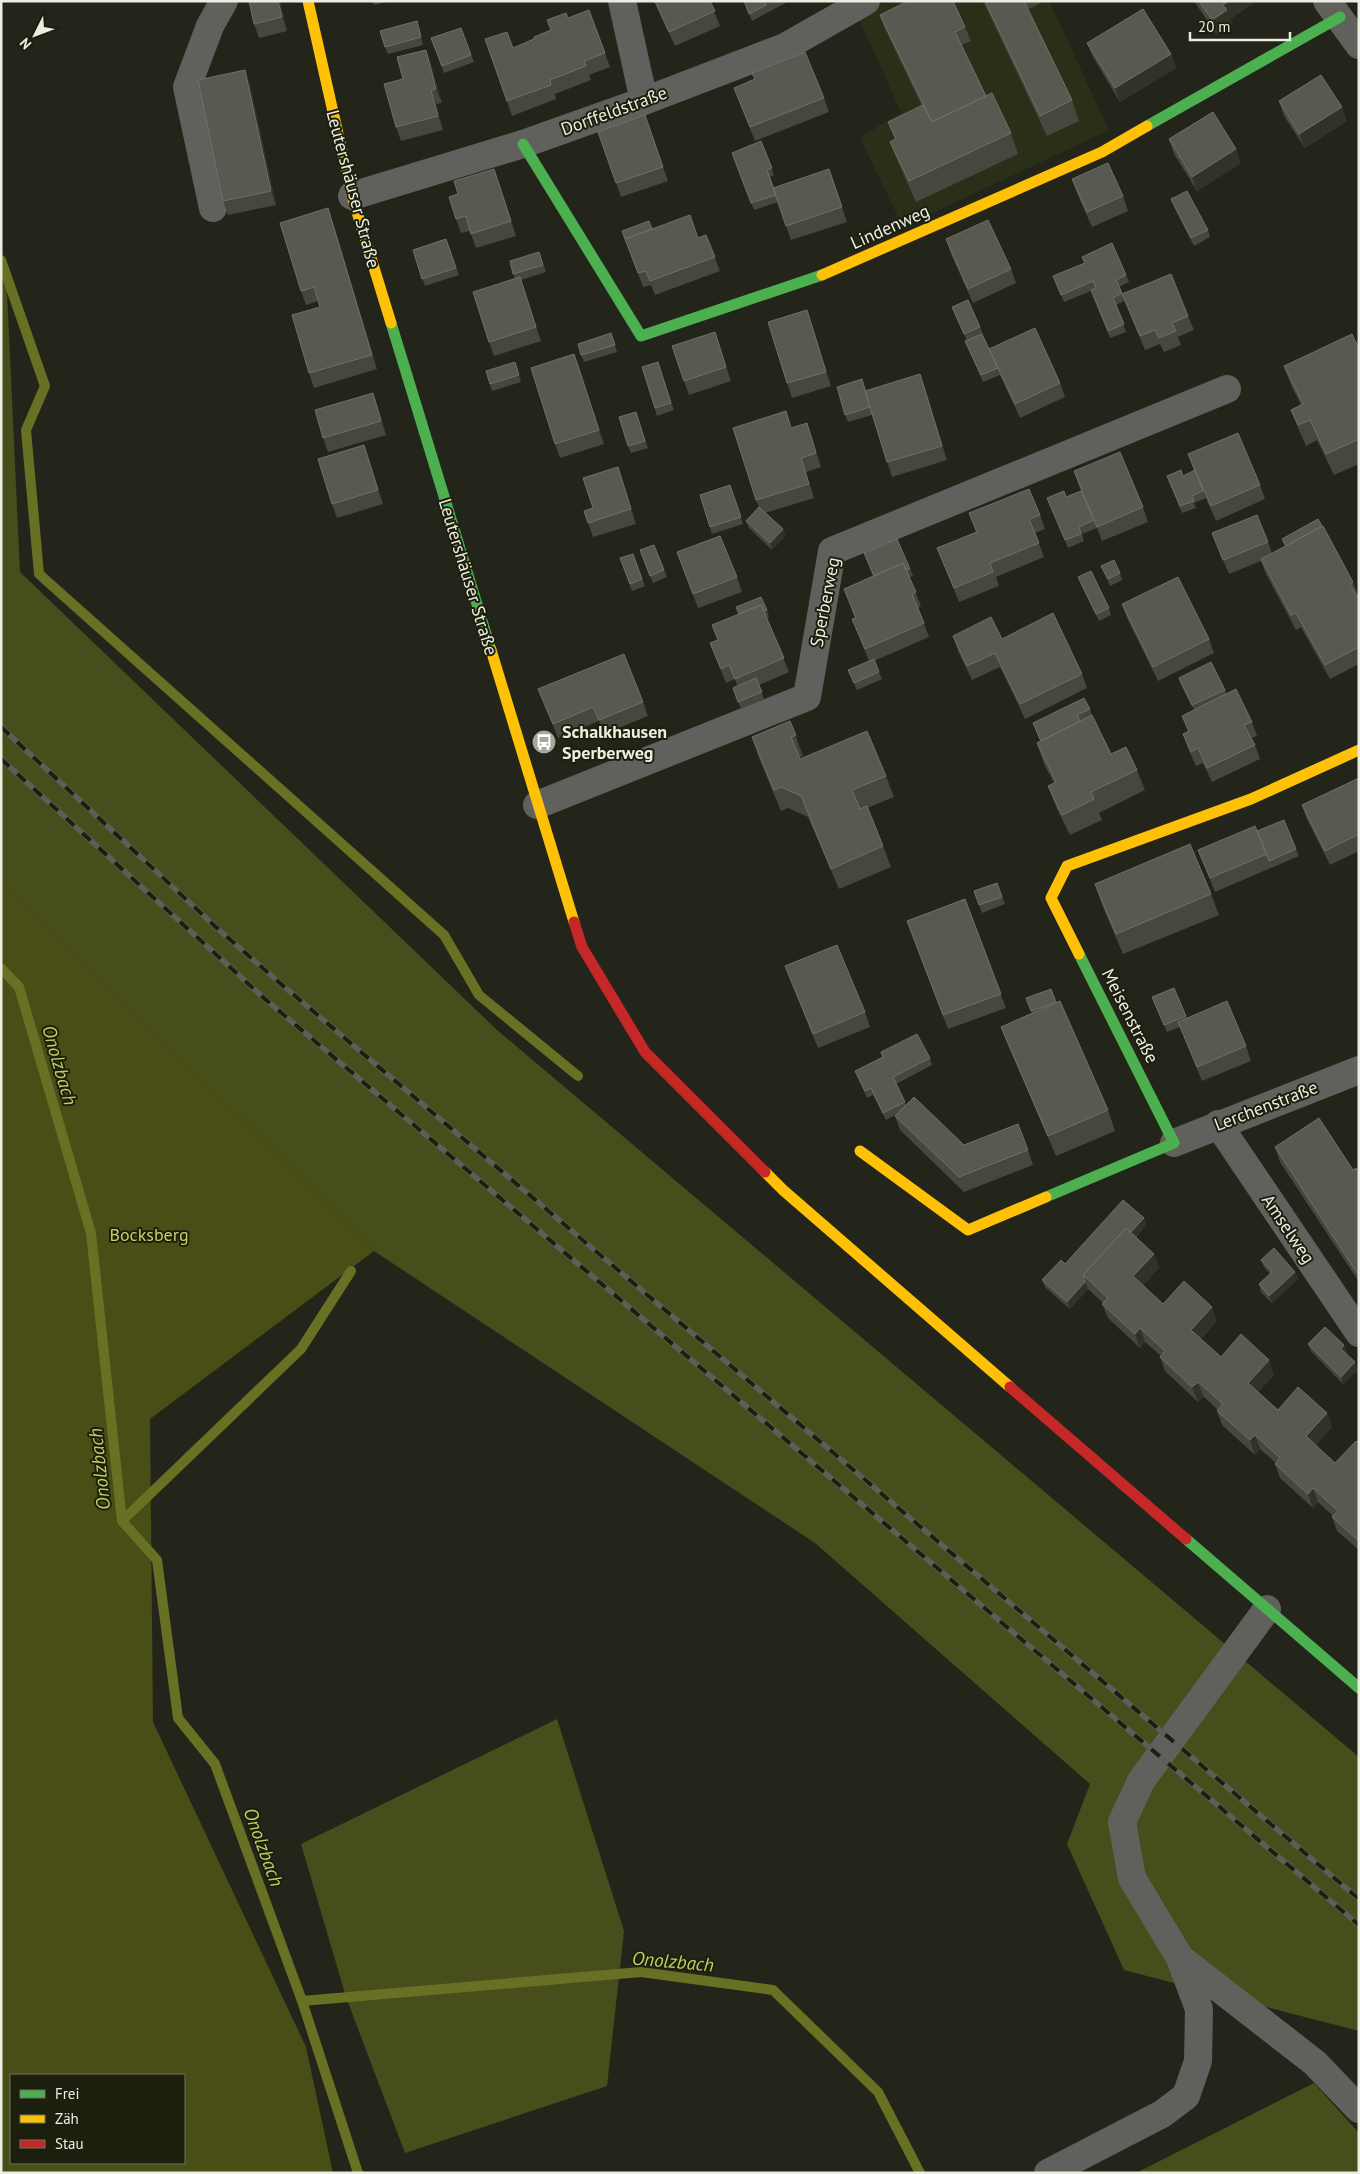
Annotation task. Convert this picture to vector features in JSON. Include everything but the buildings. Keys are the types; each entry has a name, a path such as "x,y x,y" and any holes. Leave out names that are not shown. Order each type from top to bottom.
{"main road":[{"name":"Leutershäuser Straße","path":"308,1 352,196 582,947 645,1052 783,1190 1359,1688"},
{"name":"Lindenweg","path":"523,144 641,336 837,270 1102,152 1334,9"},
{"name":"Meisenstraße","path":"1174,1143 1051,898 1067,866 1198,821 1306,776 1359,750"},
{"path":"860,1151 968,1230 1174,1143"}],"street":[{"path":"214,208 187,87 210,26 224,1"},
{"path":"622,1 644,101"},
{"name":"Dorffeldstraße","path":"352,196 523,144 644,101 785,46 866,1"},
{"path":"1334,9 1359,45"},
{"name":"Sperberweg","path":"537,805 808,696 832,551 1227,389"},
{"name":"Lerchenstraße","path":"1174,1143 1218,1124 1359,1070"},
{"name":"Amselweg","path":"1218,1124 1359,1333"},
{"path":"1048,2173 1162,2114 1186,2096 1198,2061 1199,2009 1180,1958 1132,1878 1122,1822 1141,1781 1267,1609"},
{"path":"1180,1958 1315,2064 1359,2109"}],"shaded area":[{"path":"886,1 1049,1 1109,130 903,227 860,138 901,112 858,17"}],"green space":[{"path":"6,271 20,572 497,1030 1359,1757 1359,2031 1124,1970 1067,1844 1090,1784 815,1543 374,1251 1,879 1,275"},
{"name":"Bocksberg","path":"1,879 374,1251 150,1419 153,1722 306,2047 333,2173 1,2173"},
{"path":"557,1719 624,1931 607,2086 405,2153 346,1997 301,1844"},
{"path":"1314,2083 1359,2133 1359,2173 1136,2173"}],"waterway":[{"path":"1,260 45,386 26,430 39,574 444,935 479,995 578,1076"},
{"name":"Onolzbach","path":"1,968 19,987 91,1233 122,1521 157,1560 178,1718 215,1764 302,2001 358,2173"},
{"path":"122,1521 301,1349 351,1271"},
{"name":"Onolzbach","path":"302,2001 641,1972 773,1990 878,2092 920,2173"}],"railway":[{"path":"1,727 218,929 281,984 1359,1899"},
{"path":"1,759 265,999 1359,1925"}],"traffic: fast":[{"path":"1147,126 1340,17"},
{"path":"523,144 641,336 822,275"},
{"path":"391,323 491,650"},
{"path":"1046,1197 1174,1143 1079,954"},
{"path":"1186,1539 1359,1688"}],"traffic: slow":[{"path":"308,1 352,196 391,323"},
{"path":"822,275 1102,152 1147,126"},
{"path":"491,650 574,922"},
{"path":"1079,954 1051,898 1067,866 1251,799 1359,750"},
{"path":"860,1151 968,1230 1046,1197"},
{"path":"765,1172 783,1190 1010,1387"}],"traffic: jam":[{"path":"574,922 582,947 645,1052 765,1172"},
{"path":"1010,1387 1186,1539"}],"place":[{"name":"Schalkhausen Sperberweg","path":"544,742"}]}
